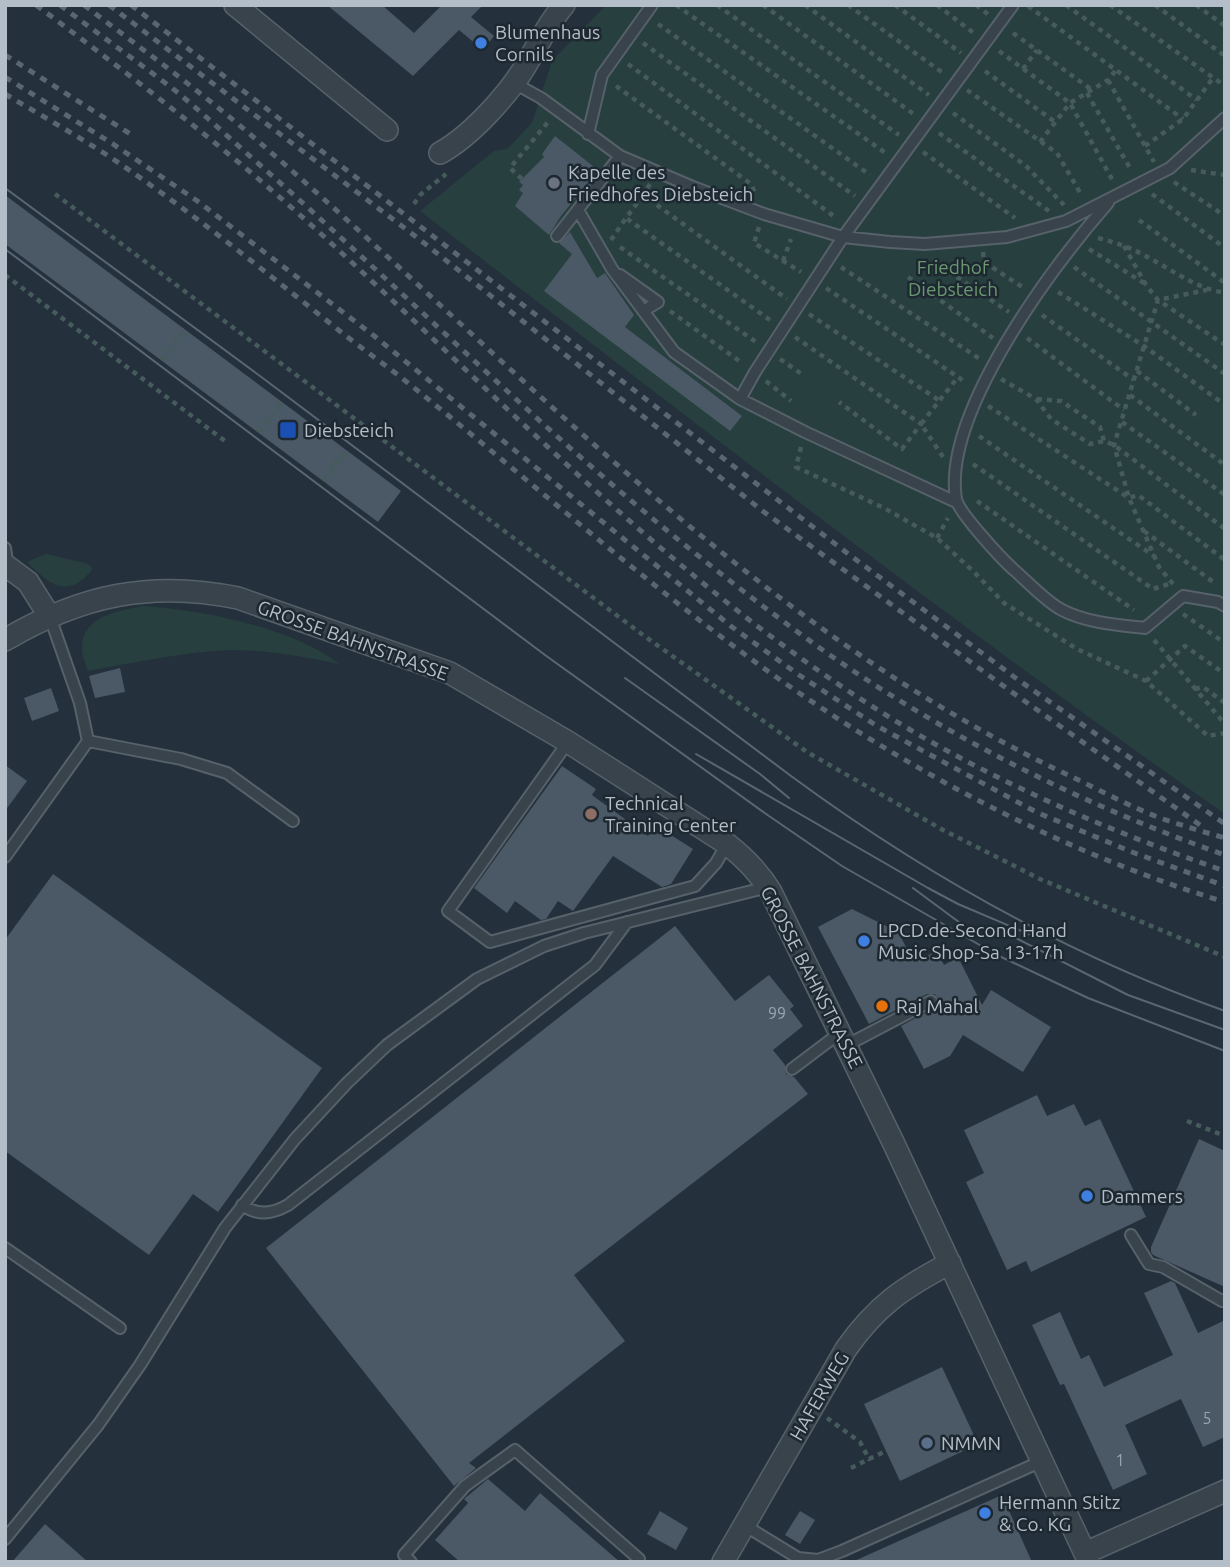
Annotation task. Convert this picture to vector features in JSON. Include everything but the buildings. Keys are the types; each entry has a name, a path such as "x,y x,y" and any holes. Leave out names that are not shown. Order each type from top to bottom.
{"street":[{"path":"235,5 387,130"},
{"path":"446,161 451,147 470,131 514,83 564,5"},
{"path":"6,560 28,582 50,617"},
{"name":"GROSSE BAHNSTRASSE","path":"5,640 50,617 110,596 177,589 238,598 450,673 568,742 746,859 768,887 844,1038 1087,1557"},
{"name":"HAFERWEG","path":"723,1562 846,1349 877,1311 911,1284 950,1263"},
{"path":"1087,1557 1225,1491"}],"lane":[{"path":"740,399 846,232 1013,5"},
{"path":"589,134 602,75 648,10"},
{"path":"514,83 541,98 620,156 764,214 797,224 925,244 1007,237 1075,216 1165,170 1225,118"},
{"path":"557,236 620,156"},
{"path":"957,502 958,453 977,395 989,369 1079,237 1116,196"},
{"path":"579,210 612,269 674,352 740,399 957,502 998,556 1061,610 1103,624 1148,625 1183,596 1222,604 1225,590"},
{"path":"612,269 657,302 643,311"},
{"path":"5,857 88,741 80,703 50,617"},
{"path":"88,741 181,759 227,774 293,821"},
{"path":"568,742 448,911 490,942 695,886 716,863 727,844"},
{"path":"5,1539 98,1425 140,1365 242,1205 295,1139 387,1045 477,979 544,946 768,887"},
{"path":"242,1205 257,1212 268,1213 289,1205 596,965 627,922"},
{"path":"792,1069 844,1038 931,1001"},
{"path":"1131,1235 1149,1264 1163,1267 1222,1301 1225,1300"},
{"path":"5,1248 120,1328"},
{"path":"411,1562 404,1555 465,1486 515,1450 639,1559 637,1562"},
{"path":"744,1525 798,1558 818,1560 1042,1461"}],"path":[{"path":"676,5 898,162"},
{"path":"717,5 1033,231"},
{"path":"762,5 1046,207"},
{"path":"805,5 1026,166 1075,216"},
{"path":"848,5 1057,153 1089,209"},
{"path":"937,5 1070,103 1116,196"},
{"path":"976,5 1089,91 1139,184 1225,248"},
{"path":"1027,5 1183,119"},
{"path":"1066,5 1196,100"},
{"path":"1110,5 1225,86"},
{"path":"1155,5 1225,56"},
{"path":"1196,5 1225,26"},
{"path":"648,10 882,183"},
{"path":"630,34 867,204"},
{"path":"1023,69 1037,50"},
{"path":"616,55 846,232"},
{"path":"1040,142 1070,103 1108,80 1116,70"},
{"path":"602,75 751,184 764,214 754,243 958,377 977,395 1129,498"},
{"path":"1145,146 1183,119 1213,78"},
{"path":"1108,80 1145,146 1165,170 1225,216"},
{"path":"522,179 510,168 557,111"},
{"path":"414,204 446,161"},
{"path":"1165,170 1225,175"},
{"path":"658,172 610,241 803,375"},
{"path":"55,194 643,635 807,752 943,830 1040,879 1225,957"},
{"path":"643,195 798,307 940,401"},
{"path":"626,218 921,424 937,450 956,470"},
{"path":"1139,220 1225,283"},
{"path":"783,261 797,224"},
{"path":"1079,237 1124,245 1207,290 1225,293"},
{"path":"1079,237 1146,285"},
{"path":"982,239 984,262 1037,296"},
{"path":"925,244 939,265 1125,410"},
{"path":"1124,245 1146,285 1158,300 1225,345"},
{"path":"829,259 1036,399 1051,419 1090,444 1104,441 1114,445 1225,529"},
{"path":"1063,260 1152,320 1225,374"},
{"path":"5,275 225,441"},
{"path":"908,277 1005,346"},
{"path":"1045,284 1144,346 1225,405"},
{"path":"1158,300 1207,290"},
{"path":"1158,300 1114,445 1129,498 1159,567 1183,596"},
{"path":"657,302 791,401"},
{"path":"1030,307 1134,380"},
{"path":"162,360 185,330"},
{"path":"1137,371 1196,415"},
{"path":"839,402 902,449 958,377"},
{"path":"1130,395 1225,466"},
{"path":"1036,399 1061,401 1100,427 1104,441"},
{"path":"260,432 268,415 281,402"},
{"path":"1122,422 1225,495"},
{"path":"967,428 1156,558"},
{"path":"805,432 796,467 884,508 937,538 974,571 1003,603 1077,649 1146,681 1208,736 1225,733"},
{"path":"324,481 335,462 346,451"},
{"path":"958,453 1153,589 1172,583"},
{"path":"956,486 1148,625 1169,658 1225,724"},
{"path":"1129,498 1138,495 1225,560"},
{"path":"1144,531 1225,590"},
{"path":"1171,605 1225,643"},
{"path":"1146,681 1185,646 1225,674"},
{"path":"1195,689 1203,687 1225,703"},
{"path":"1187,1121 1225,1136"},
{"path":"813,1407 860,1442 869,1459"},
{"path":"851,1468 886,1451"}],"green space":[{"name":"Friedhof Diebsteich","path":"606,5 1225,5 1225,814 919,592 420,211 494,151 507,149 532,123 552,61"},
{"path":"46,554 85,563 91,566 92,570 74,585 58,586 27,562"},
{"path":"142,606 191,611 245,623 297,640 339,664 299,656 232,650 178,655 88,671 82,649 83,638 88,629 103,617"}],"tram line":[{"path":"5,188 841,812 945,878 1054,938 1110,965 1225,1011"},
{"path":"5,249 545,655 842,866 997,955 1088,998 1225,1051"},
{"path":"625,678 760,774 789,798"},
{"path":"696,754 928,888 958,904 1031,935"},
{"path":"913,888 975,934"},
{"path":"1012,936 1128,995 1225,1030"}],"railway":[{"path":"36,5 150,91 261,181 596,491 663,550 806,662 881,712 1005,781 1092,820 1225,871"},
{"path":"60,5 183,97 598,473 706,562 817,646 914,709 1014,765 1118,813 1225,855"},
{"path":"84,5 195,89 259,142 642,486 741,568 844,644 952,713 1066,774 1151,814 1225,838"},
{"path":"109,5 419,239 764,512 1200,825"},
{"path":"131,5 847,553 1017,679 1225,824"},
{"path":"5,55 135,137"},
{"path":"5,77 113,144 196,200 373,335 732,627 799,675 877,726 1036,812 1132,852 1225,886"},
{"path":"5,94 107,155 193,216 403,379 693,615 840,720 891,752 999,811 1110,861 1225,902"}],"place":[{"name":"Blumenhaus Cornils","path":"481,43"},
{"name":"Kapelle des Friedhofes Diebsteich","path":"554,183"},
{"name":"Diebsteich","path":"288,430"},
{"name":"Technical Training Center","path":"591,814"},
{"name":"LPCD.de-Second Hand Music Shop-Sa 13-17h","path":"864,941"},
{"name":"Raj Mahal","path":"882,1006"},
{"name":"Dammers","path":"1087,1196"},
{"name":"NMMN","path":"927,1443"},
{"name":"Hermann Stitz & Co. KG","path":"985,1513"}]}
